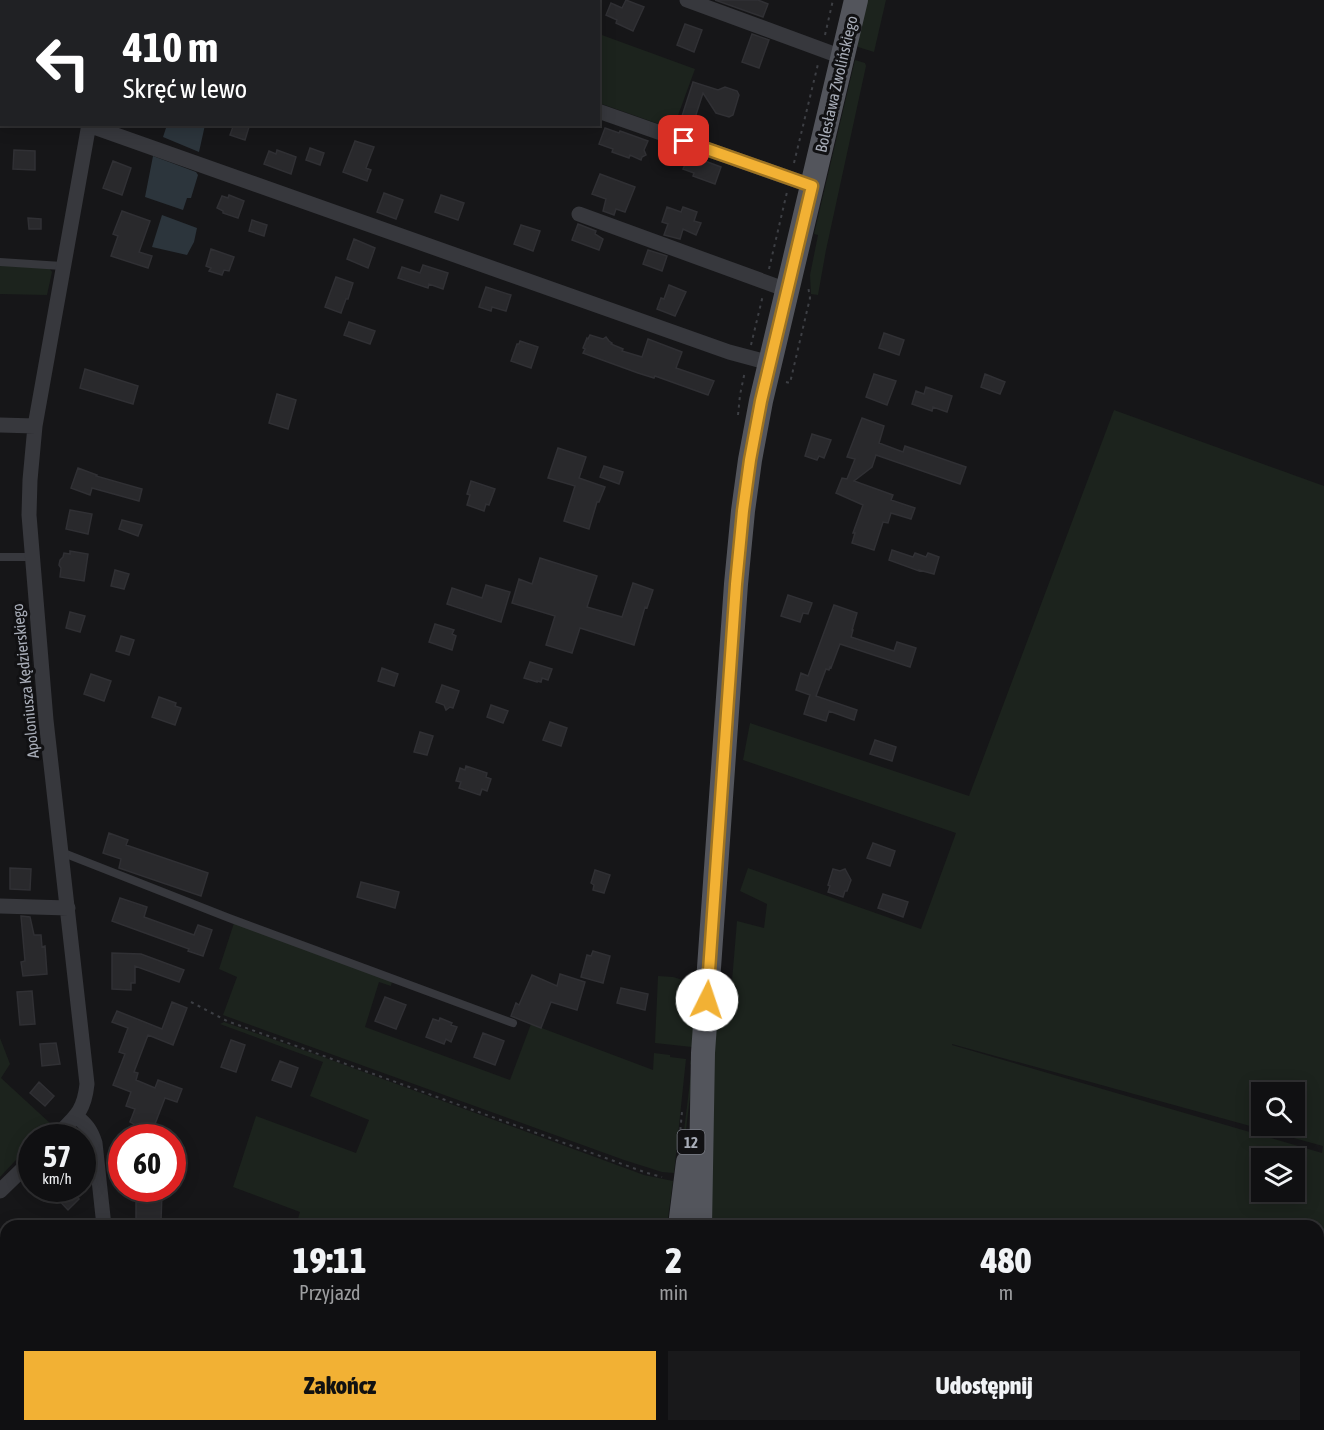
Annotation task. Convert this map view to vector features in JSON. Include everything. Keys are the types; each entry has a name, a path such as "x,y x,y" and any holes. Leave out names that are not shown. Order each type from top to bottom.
{"main road":[{"name":"Bolesława Zwolińskiego","path":"681,1220 702,1059 740,536 759,360 832,53 856,0"},
{"name":"Bolesława Zwolińskiego","path":"700,1220 702,1059"}],"street":[{"path":"687,0 832,53"},
{"path":"600,112 801,182"},
{"name":"Apoloniusza Kędzierskiego","path":"76,1116 86,1096 87,1084 46,720 29,515 35,426 89,126"},
{"path":"92,126 729,352 759,360"},
{"path":"579,214 776,286"},
{"path":"0,425 35,426"},
{"path":"0,906 68,908"},
{"path":"68,1124 76,1116 92,1131 96,1143 103,1220"},
{"path":"0,1191 18,1174"}],"lane":[{"path":"0,262 62,266"},
{"path":"0,556 32,557"},
{"path":"61,852 229,918 513,1023"}],"path":[{"path":"738,418 740,395 759,360 832,53 833,0"},
{"path":"191,1002 227,1021 662,1177"},
{"path":"679,1152 683,1108"}],"shaded area":[{"path":"864,0 886,0 874,52 858,47 855,40"},
{"path":"600,34 695,69 673,129 600,103"},
{"path":"855,60 865,63 866,66 818,295 811,294 810,275 818,235 814,234"},
{"path":"167,126 205,126 199,152 163,137"},
{"path":"153,156 196,172 198,175 191,198 187,198 183,210 145,197"},
{"path":"162,215 197,228 194,242 187,255 152,247"},
{"path":"0,265 49,268 52,272 47,295 0,294"},
{"path":"1114,410 1324,486 1324,1220 706,1220 716,980 732,981 737,921 764,928 767,904 740,891 748,868 921,929 956,833 743,760 750,723 969,796"},
{"path":"234,923 392,981 391,986 379,982 365,1027 510,1080 531,1024 653,1070 654,1053 686,1059 674,1173 662,1172 624,1160 223,1015 237,977 219,969"},
{"path":"658,976 673,977 696,984 692,1047 655,1043"},
{"path":"224,1022 323,1057 644,1175 673,1181 668,1220 298,1220 300,1212 233,1187 256,1116 356,1153 369,1120 310,1096 323,1062 220,1024"},
{"path":"0,1038 10,1064 1,1078 51,1124 18,1124 18,1158 0,1177"},
{"path":"691,1059 694,1063 679,1172 692,1065 690,1064"}],"building":[{"path":"626,0 644,7 633,31 606,15 611,3 622,8"},
{"path":"715,0 758,0 768,4 763,17"},
{"path":"685,24 702,30 694,52 677,45"},
{"path":"752,34 769,40 759,68 742,62"},
{"path":"693,82 718,90 725,87 737,91 739,95 733,115 729,117 716,113 703,93 694,121 682,116"},
{"path":"233,126 249,127 245,140 230,135"},
{"path":"605,128 648,141 644,150 646,155 641,160 630,155 629,158 599,144"},
{"path":"355,141 374,147 366,168 371,170 367,181 343,172"},
{"path":"310,148 324,153 320,165 306,160"},
{"path":"14,150 35,151 35,170 13,169"},
{"path":"277,150 296,157 291,174 264,164 269,151 276,154"},
{"path":"689,155 721,167 715,184 693,176 694,173 683,169"},
{"path":"113,161 131,168 122,195 103,188"},
{"path":"600,174 635,187 625,212 616,209 614,215 603,211 606,199 592,194"},
{"path":"384,193 403,200 396,219 377,212"},
{"path":"229,195 244,201 238,218 223,213 217,208 222,196 228,198"},
{"path":"441,195 464,203 458,220 435,212"},
{"path":"667,207 681,212 683,207 697,212 694,221 701,223 696,235 683,229 680,239 664,235 668,224 662,222"},
{"path":"122,211 150,221 139,252 152,256 148,268 111,256 118,236 113,234"},
{"path":"28,218 41,219 41,229 29,229"},
{"path":"252,220 267,225 264,236 249,231"},
{"path":"578,224 596,231 595,234 603,239 599,250 572,240"},
{"path":"521,225 540,231 533,251 514,244"},
{"path":"354,239 375,248 368,268 347,259"},
{"path":"211,249 234,257 229,271 224,270 222,275 209,271 211,268 206,266"},
{"path":"648,250 667,256 662,271 643,264"},
{"path":"423,265 448,273 443,289 429,284 428,288 398,278 402,267 420,273"},
{"path":"336,277 353,283 341,313 325,307"},
{"path":"669,285 686,292 675,316 657,309"},
{"path":"486,287 511,295 506,311 492,307 491,311 479,307"},
{"path":"349,322 375,331 370,344 344,335"},
{"path":"884,333 904,340 899,355 879,348"},
{"path":"590,335 603,339 606,337 611,344 623,349 622,351 642,357 648,339 682,352 676,368 714,381 708,395 583,353 585,349 583,348"},
{"path":"520,341 538,347 531,368 511,361"},
{"path":"85,369 138,386 133,404 80,388"},
{"path":"874,374 896,381 887,405 866,397"},
{"path":"985,374 1005,382 1000,394 981,387"},
{"path":"926,387 952,396 947,412 933,407 932,411 912,404 916,391 924,394"},
{"path":"277,394 296,400 288,429 269,423"},
{"path":"862,418 884,426 879,443 903,452 905,446 966,467 960,484 876,455 872,467 854,481 893,495 891,500 915,508 911,519 891,513 888,523 883,522 874,550 852,543 855,533 853,533 863,505 836,493 842,478 847,479 855,459 847,457"},
{"path":"812,434 831,440 824,458 819,456 817,460 805,456"},
{"path":"558,448 586,457 579,478 605,487 597,502 589,529 564,521 575,486 548,478"},
{"path":"604,466 623,472 619,484 600,477"},
{"path":"78,468 96,476 142,489 139,501 92,488 90,495 71,488"},
{"path":"471,481 495,489 484,511 467,505 470,495 467,494"},
{"path":"70,510 92,514 88,534 66,529"},
{"path":"122,520 142,525 138,536 119,529"},
{"path":"892,550 913,557 915,553 926,557 928,553 939,557 934,574 889,560"},
{"path":"70,551 88,554 84,581 60,577 60,560 64,553 70,554"},
{"path":"540,558 597,576 587,607 622,617 633,583 653,590 647,608 645,607 634,645 580,628 572,653 546,645 555,616 512,603 519,579 532,584"},
{"path":"115,570 129,574 124,589 111,586"},
{"path":"486,585 510,592 501,622 447,604 452,588 482,598"},
{"path":"788,595 812,603 808,614 803,613 800,622 781,616"},
{"path":"834,605 857,613 851,637 894,651 897,642 916,648 910,667 840,644 831,668 826,669 816,696 857,710 854,720 829,711 826,721 804,714 810,695 796,690 801,673 808,676"},
{"path":"70,612 85,616 80,632 66,628"},
{"path":"435,624 454,630 452,634 456,636 452,650 429,642"},
{"path":"121,636 134,640 129,655 116,651"},
{"path":"530,662 552,669 548,680 542,678 541,682 537,682 524,678"},
{"path":"382,668 398,674 394,686 378,681"},
{"path":"91,674 111,681 104,701 84,694"},
{"path":"442,685 459,691 453,708 446,710 444,705 436,702"},
{"path":"159,697 176,703 175,706 181,708 175,725 152,717"},
{"path":"491,705 508,711 503,723 487,717"},
{"path":"550,722 567,728 561,746 543,740"},
{"path":"420,732 433,736 427,755 414,752"},
{"path":"875,740 896,747 892,761 870,754"},
{"path":"466,766 487,773 486,777 491,779 487,791 482,789 480,795 459,788 461,782 456,781 460,768 465,770"},
{"path":"109,833 128,840 126,845 208,873 201,896 119,868 121,859 103,853"},
{"path":"873,843 895,851 890,866 867,858"},
{"path":"10,868 31,869 30,890 10,889"},
{"path":"833,869 840,871 845,869 851,880 843,897 828,892"},
{"path":"595,870 610,875 604,893 593,890 594,885 591,883"},
{"path":"361,882 399,892 395,908 357,897"},
{"path":"883,894 908,902 903,917 878,908"},
{"path":"120,898 147,907 144,917 194,935 198,925 212,930 203,956 112,921"},
{"path":"21,916 30,917 34,935 41,935 42,947 45,946 47,974 23,976 21,962 25,961"},
{"path":"593,951 610,956 603,983 581,977 587,955 591,956"},
{"path":"112,953 141,954 184,970 179,982 135,966 135,983 131,983 131,990 112,989"},
{"path":"560,974 585,982 577,1010 551,1002 541,1028 511,1016 516,1003 519,1005 532,975 557,986"},
{"path":"621,988 648,994 645,1010 617,1003"},
{"path":"32,991 35,1024 20,1025 17,992"},
{"path":"385,997 406,1005 396,1029 375,1021"},
{"path":"172,1002 187,1008 173,1045 148,1035 134,1072 138,1073 136,1080 155,1088 158,1080 182,1089 177,1102 165,1098 155,1124 134,1124 130,1122 135,1109 126,1106 131,1092 113,1085 125,1054 119,1052 128,1028 112,1022 117,1011 162,1029"},
{"path":"440,1018 457,1027 451,1042 446,1039 444,1044 426,1037 433,1019 439,1021"},
{"path":"483,1033 504,1041 495,1065 474,1057"},
{"path":"231,1040 245,1045 236,1072 221,1067"},
{"path":"56,1043 60,1064 42,1066 40,1044"},
{"path":"280,1061 298,1068 291,1087 272,1080"},
{"path":"39,1082 54,1096 45,1106 30,1093"},
{"path":"60,1202 76,1202 68,1210"},
{"path":"136,1202 162,1202 161,1220 136,1220"}],"route":[{"path":"684,141 812,186 761,401 743,511 707,1000"}]}
